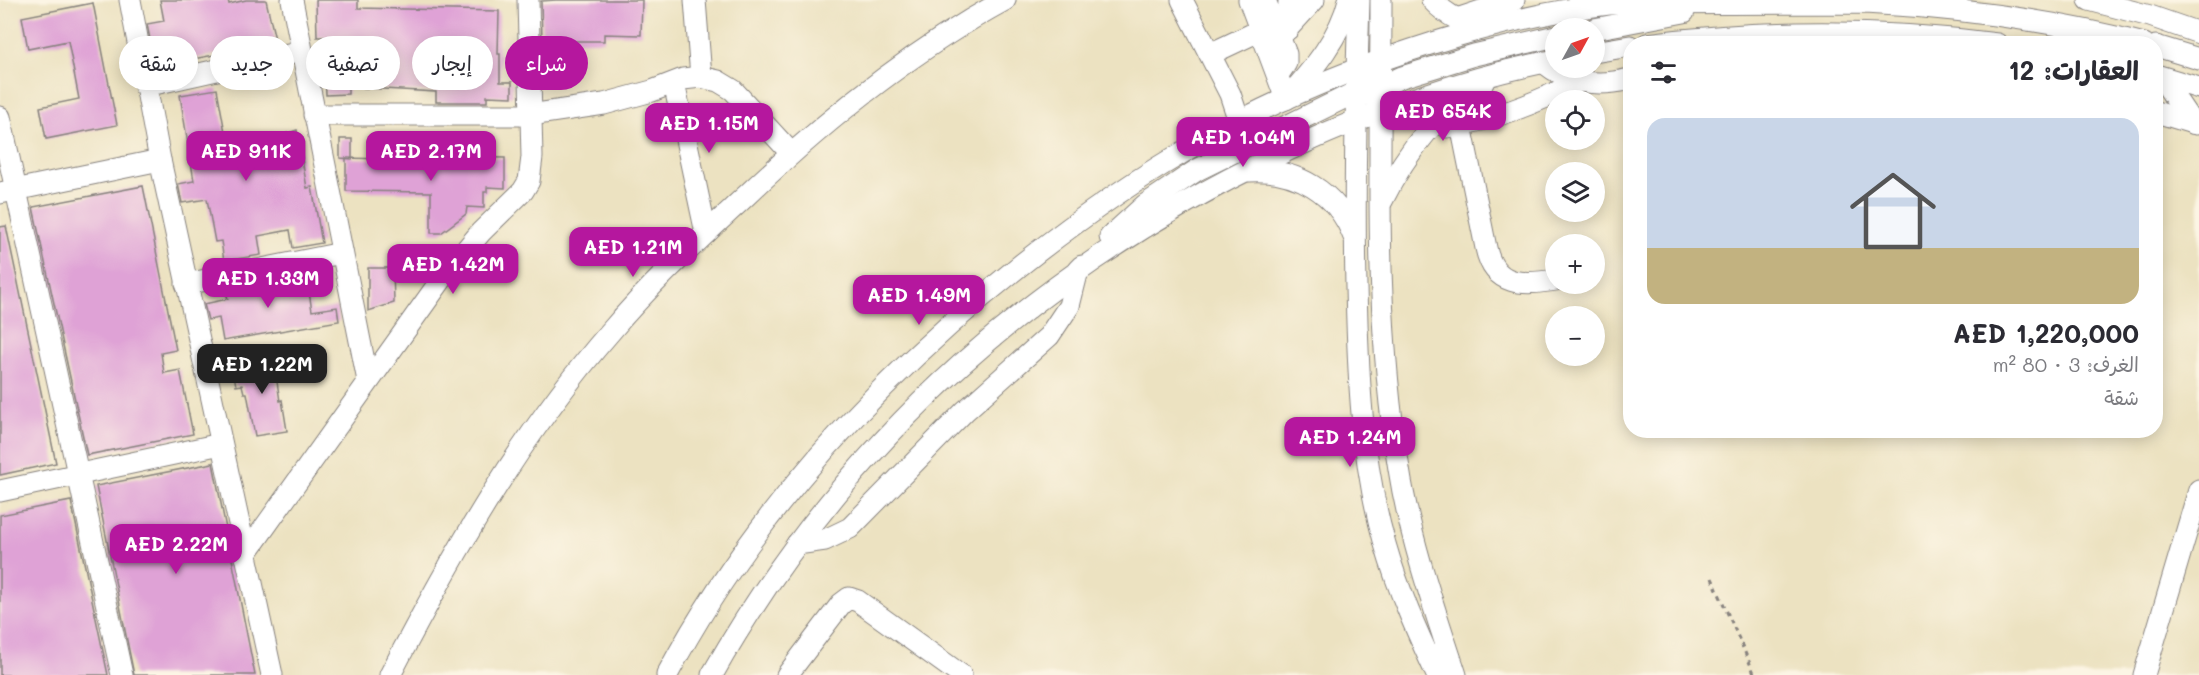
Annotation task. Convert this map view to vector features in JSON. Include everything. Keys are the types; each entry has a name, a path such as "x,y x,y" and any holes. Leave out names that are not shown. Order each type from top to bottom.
{"street":[{"path":"130,0 136,36"},
{"path":"292,0 368,381"},
{"path":"245,555 450,268 481,232 523,191 529,181 532,169 528,0"},
{"path":"390,675 477,518 535,428 612,329 706,233 820,128 905,63 1005,0"},
{"path":"1182,0 1230,94 1239,122"},
{"path":"1190,0 1200,21 1198,33"},
{"path":"1210,54 1263,15 1289,0"},
{"path":"1263,15 1314,0"},
{"path":"1286,99 1331,43 1342,22 1349,0"},
{"path":"1359,0 1355,120 1357,346 1370,469 1377,512 1404,603 1437,675"},
{"path":"1381,0 1380,204 1383,315 1389,396 1399,471 1418,552 1456,675"},
{"path":"1431,0 1457,19 1480,25 1491,25"},
{"path":"1457,19 1514,0"},
{"path":"2089,0 2167,21 2199,33"},
{"path":"701,3 701,77"},
{"path":"1605,26 1720,3"},
{"path":"667,675 718,589 767,519 828,445 909,362 1001,281 1099,206 1168,161 1286,99 1357,69 1491,25 1569,8 1609,4 1865,3 1951,9 2056,24 2108,36"},
{"path":"1263,15 1287,58 1278,75 1286,99"},
{"path":"2158,36 2167,21"},
{"path":"1728,36 1759,33 1851,32 1877,36"},
{"path":"1355,120 1362,108 1391,82 1474,55 1545,39"},
{"path":"1605,50 1623,47"},
{"path":"2163,49 2199,59"},
{"path":"198,74 302,51"},
{"path":"797,544 825,540 850,528 958,418 1049,336 1069,306 1078,270 1121,225 1145,205 1224,156 1356,92 1369,81 1382,60"},
{"path":"712,675 749,613 797,544 876,447 934,387 994,334 1078,270 1166,213 1237,174 1355,120 1498,73 1545,62"},
{"path":"1380,204 1403,162 1429,129 1461,98 1498,73"},
{"path":"314,115 530,115 604,104 652,91 674,82 701,77 718,81 733,90 791,153"},
{"path":"2163,77 2199,88"},
{"path":"1569,78 1578,82 1605,84 1623,80"},
{"path":"674,82 706,233"},
{"path":"1429,129 1461,125 1521,108 1578,82"},
{"path":"2163,82 2196,124"},
{"path":"146,90 272,675"},
{"path":"2163,114 2196,124"},
{"path":"0,117 8,191 78,474 122,675"},
{"path":"1461,125 1491,263 1502,275 1516,282 1545,281"},
{"path":"8,191 160,160"},
{"path":"1237,174 1257,171 1278,172 1312,184 1336,205 1355,241"},
{"path":"186,284 342,253"},
{"path":"0,491 221,444"},
{"path":"2144,675 2199,490"},
{"path":"787,675 840,604 849,598 858,601 961,675"}],"path":[{"path":"1712,578 1755,675"}],"building":[{"path":"160,0 228,0 229,4 246,0 266,0 274,36 210,36 210,56 198,58 198,36 149,36 147,24 164,21"},
{"path":"316,0 358,0 358,8 499,11 500,82 505,82 505,90 512,90 512,97 487,96 487,102 436,102 436,92 400,90 400,36 317,36"},
{"path":"642,0 641,35 604,34 604,41 588,41 588,36 542,36 541,1"},
{"path":"93,3 117,125 46,139 40,107 79,99 68,41 28,49 22,17"},
{"path":"217,90 227,143 282,135 297,130 307,188 312,187 322,243 293,248 290,230 258,236 261,255 224,261 221,241 215,242 207,199 182,203 178,184 194,181 180,95"},
{"path":"326,90 348,90 348,94 326,95"},
{"path":"340,139 352,139 352,159 340,158"},
{"path":"454,157 505,158 505,188 487,187 487,192 484,192 484,208 467,207 466,214 441,233 431,233 431,192 346,191 346,158 425,160 454,159"},
{"path":"143,186 176,350 161,353 164,373 180,370 193,434 87,455 33,207"},
{"path":"6,226 56,463 0,475 0,227"},
{"path":"368,268 393,268 394,303 368,311"},
{"path":"306,273 312,311 337,307 339,321 223,341 219,318 208,320 204,304 228,299 226,292 273,283 272,280"},
{"path":"273,356 287,431 255,436 247,393 244,393 242,385 236,386 234,374 240,373 239,362"},
{"path":"213,463 255,675 134,675 96,486"},
{"path":"71,501 108,675 0,675 0,515"}]}
